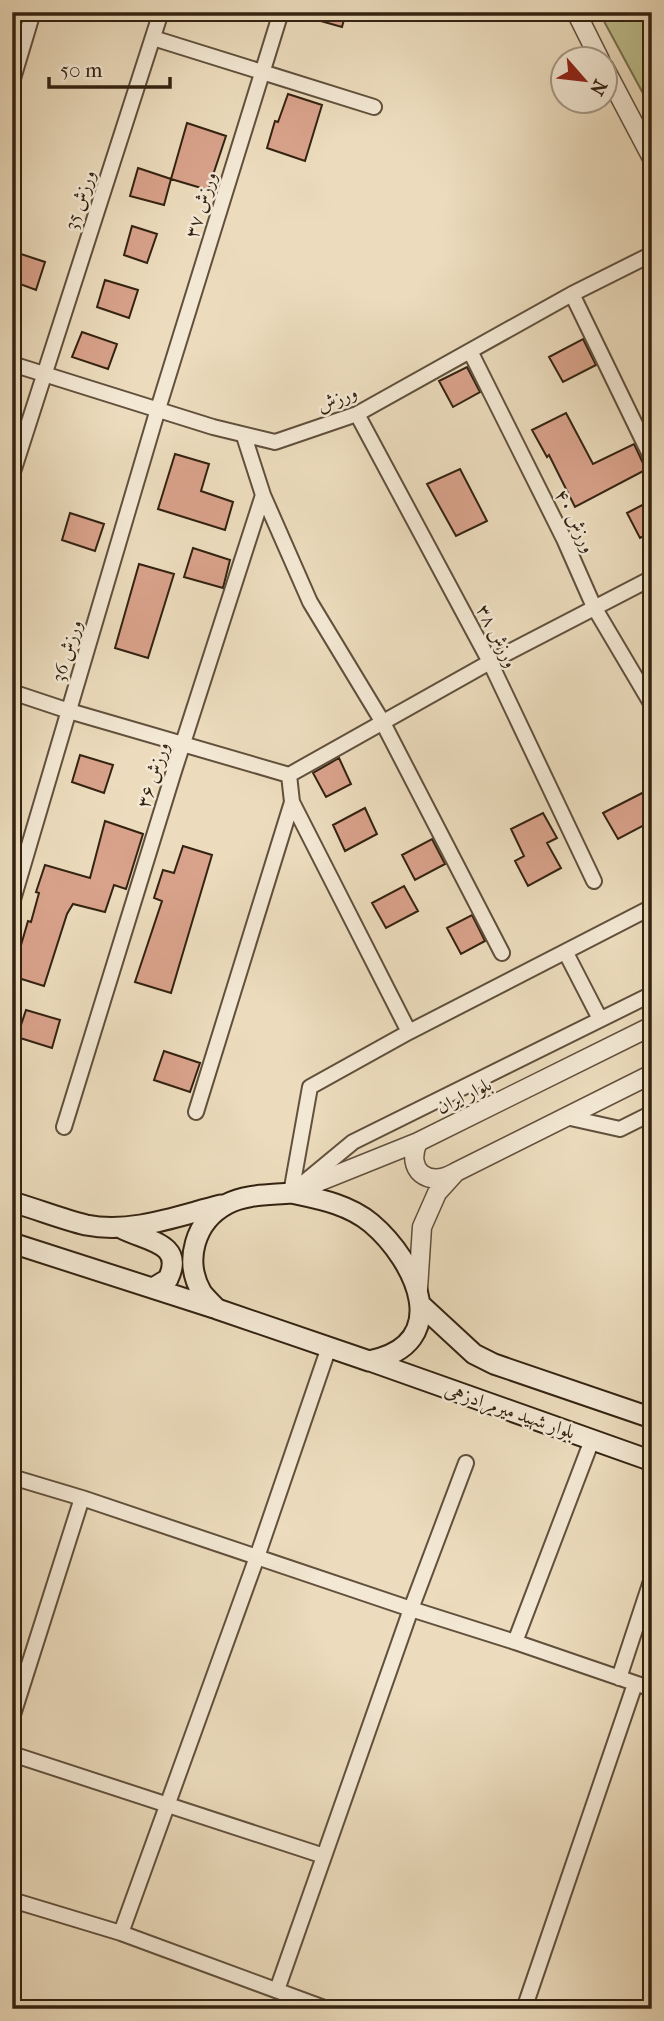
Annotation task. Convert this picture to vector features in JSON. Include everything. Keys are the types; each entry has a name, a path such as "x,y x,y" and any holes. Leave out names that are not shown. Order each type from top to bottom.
{"main road":[{"path":"12,1202 87,1225 120,1227 139,1226 250,1197 291,1193 332,1201 369,1222 399,1252 420,1297 419,1322 412,1337 401,1349 386,1358 369,1361 12,1243"},
{"path":"217,1309 202,1293 194,1274 192,1252 199,1232 211,1214 229,1203"},
{"path":"120,1227 136,1237 159,1243 171,1255 173,1263 168,1279 153,1288"},
{"name":"بلوار شهید میرمرادزهی","path":"420,1297 474,1354 494,1364 652,1418"},
{"name":"بلوار شهید میرمرادزهی","path":"369,1361 652,1461"}],"street":[{"path":"12,82 33,12"},
{"name":"ورزش 35","path":"12,475 161,12"},
{"name":"ورزش ۳۷","path":"158,410 281,12"},
{"path":"576,12 593,46"},
{"path":"153,38 374,107"},
{"path":"618,94 652,158"},
{"name":"ورزش","path":"12,364 244,436 275,442 357,414 572,294 652,254"},
{"path":"572,294 652,459"},
{"name":"ورزش ۴۰","path":"470,351 564,539 594,607 652,705"},
{"name":"ورزش 36","path":"12,903 158,410"},
{"name":"ورزش ۳۸","path":"357,414 490,662 594,881"},
{"path":"244,436 263,495 310,602 382,722 502,953"},
{"name":"ورزش ۳۶","path":"64,1127 263,495"},
{"path":"12,692 289,775 490,662 652,578"},
{"path":"289,775 292,802 409,1032"},
{"path":"196,1112 292,802"},
{"path":"291,1193 310,1087 409,1032 652,907"},
{"path":"566,953 600,1019"},
{"path":"291,1193 353,1143 652,994"},
{"name":"بلوار ایران","path":"291,1193 418,1142 652,1026"},
{"path":"418,1142 414,1158 420,1173 434,1180 442,1180 652,1074"},
{"path":"566,1116 620,1129 652,1113"},
{"path":"420,1297 422,1227 437,1194 456,1172"},
{"path":"121,1933 257,1557 329,1347"},
{"path":"515,1642 592,1440"},
{"path":"276,1990 411,1609 466,1463"},
{"path":"12,1477 652,1689"},
{"path":"12,1718 82,1498"},
{"path":"619,1678 652,1578"},
{"path":"524,2009 635,1684"},
{"path":"12,1754 324,1856"},
{"path":"12,1900 121,1933 327,2009"}],"green space":[{"path":"599,12 652,12 652,110 618,46"}],"building":[{"path":"304,12 346,12 342,27 303,16"},
{"path":"288,94 322,105 305,161 267,148 275,121 278,122"},
{"path":"187,123 226,136 208,190 171,179"},
{"path":"138,168 171,179 164,205 130,196"},
{"path":"132,226 157,234 147,263 124,255"},
{"path":"12,251 45,262 36,290 12,281"},
{"path":"105,280 138,290 129,318 97,307"},
{"path":"82,332 117,344 108,369 72,357"},
{"path":"583,339 596,365 563,382 549,357"},
{"path":"467,367 480,392 453,407 439,381"},
{"path":"566,413 593,464 634,444 643,463 649,468 575,507 549,455 547,457 532,430"},
{"path":"175,454 209,464 201,491 233,502 225,530 158,509"},
{"path":"460,469 487,521 456,536 427,484"},
{"path":"652,500 652,532 640,538 627,513"},
{"path":"70,513 104,524 95,551 62,540"},
{"path":"193,548 230,560 223,588 184,577"},
{"path":"139,564 174,574 148,658 115,648"},
{"path":"80,755 113,765 104,793 72,782"},
{"path":"339,758 351,784 326,797 313,773"},
{"path":"652,788 652,821 618,839 603,813"},
{"path":"365,808 377,834 345,851 333,825"},
{"path":"543,813 557,838 547,843 561,868 528,886 515,861 524,856 511,829"},
{"path":"105,821 143,834 126,889 114,885 105,912 73,904 67,914 44,986 12,976 28,921 31,922 39,893 36,892 45,865 90,878"},
{"path":"432,839 445,864 415,880 402,855"},
{"path":"183,846 212,855 171,993 135,982 162,901 154,898 163,870 174,873"},
{"path":"404,886 418,911 386,928 372,903"},
{"path":"472,915 485,941 461,954 447,928"},
{"path":"26,1010 60,1020 52,1048 17,1037"},
{"path":"164,1051 200,1063 190,1092 154,1080"}]}
